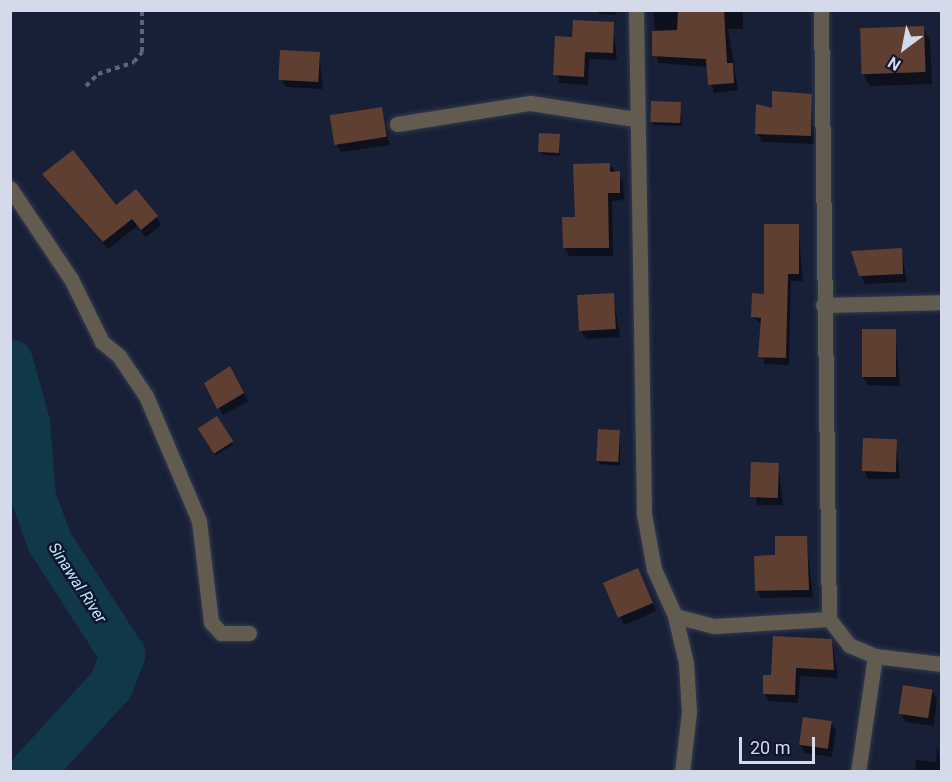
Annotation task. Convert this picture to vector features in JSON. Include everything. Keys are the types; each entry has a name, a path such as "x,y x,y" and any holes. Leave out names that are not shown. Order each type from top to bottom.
{"street":[{"path":"636,10 635,118 644,514 654,569 675,616 688,680 682,771"},
{"path":"821,10 823,305 829,619 849,645 875,656 942,664"},
{"path":"397,124 530,103 635,118"},
{"path":"10,188 71,279 102,342 119,356 146,396 199,521 211,622 220,633 249,633"},
{"path":"823,305 942,302"},
{"path":"675,616 714,626 829,619"},
{"path":"858,771 875,656"}],"path":[{"path":"86,86 98,74 134,62 142,52 142,10"}],"building":[{"path":"678,10 724,10 727,63 733,63 734,83 708,85 706,59 652,56 652,31 677,30"},
{"path":"573,20 614,22 613,53 585,52 584,77 553,75 555,36 572,37"},
{"path":"924,26 926,72 862,74 860,28"},
{"path":"280,50 320,52 318,82 278,80"},
{"path":"772,91 812,94 811,136 755,134 756,104 772,108"},
{"path":"651,101 681,102 680,123 650,122"},
{"path":"382,107 387,137 334,145 330,115"},
{"path":"539,133 560,134 559,153 538,152"},
{"path":"73,150 116,205 136,189 158,216 141,230 132,219 103,242 42,174"},
{"path":"610,163 610,172 620,171 620,193 608,193 609,248 563,248 562,217 575,217 573,164"},
{"path":"764,224 799,224 799,274 788,274 786,358 758,357 761,318 751,317 752,293 764,294"},
{"path":"902,248 903,274 859,276 851,251"},
{"path":"614,293 616,329 579,331 577,295"},
{"path":"862,329 896,329 896,377 862,377"},
{"path":"230,366 244,393 217,409 204,383"},
{"path":"217,416 233,441 214,454 198,429"},
{"path":"598,429 620,430 618,462 596,461"},
{"path":"863,438 897,439 896,472 862,471"},
{"path":"751,462 779,463 778,498 750,497"},
{"path":"775,536 807,536 809,590 755,591 754,556 775,555"},
{"path":"638,568 653,603 618,618 603,583"},
{"path":"773,636 832,639 834,670 796,668 795,695 763,694 763,675 771,675"},
{"path":"903,685 933,690 928,718 898,714"},
{"path":"803,717 832,721 828,749 799,745"}],"waterway":[{"name":"Sinawal River","path":"10,361 27,422 33,497 49,541 122,654 111,684 31,772"}]}
